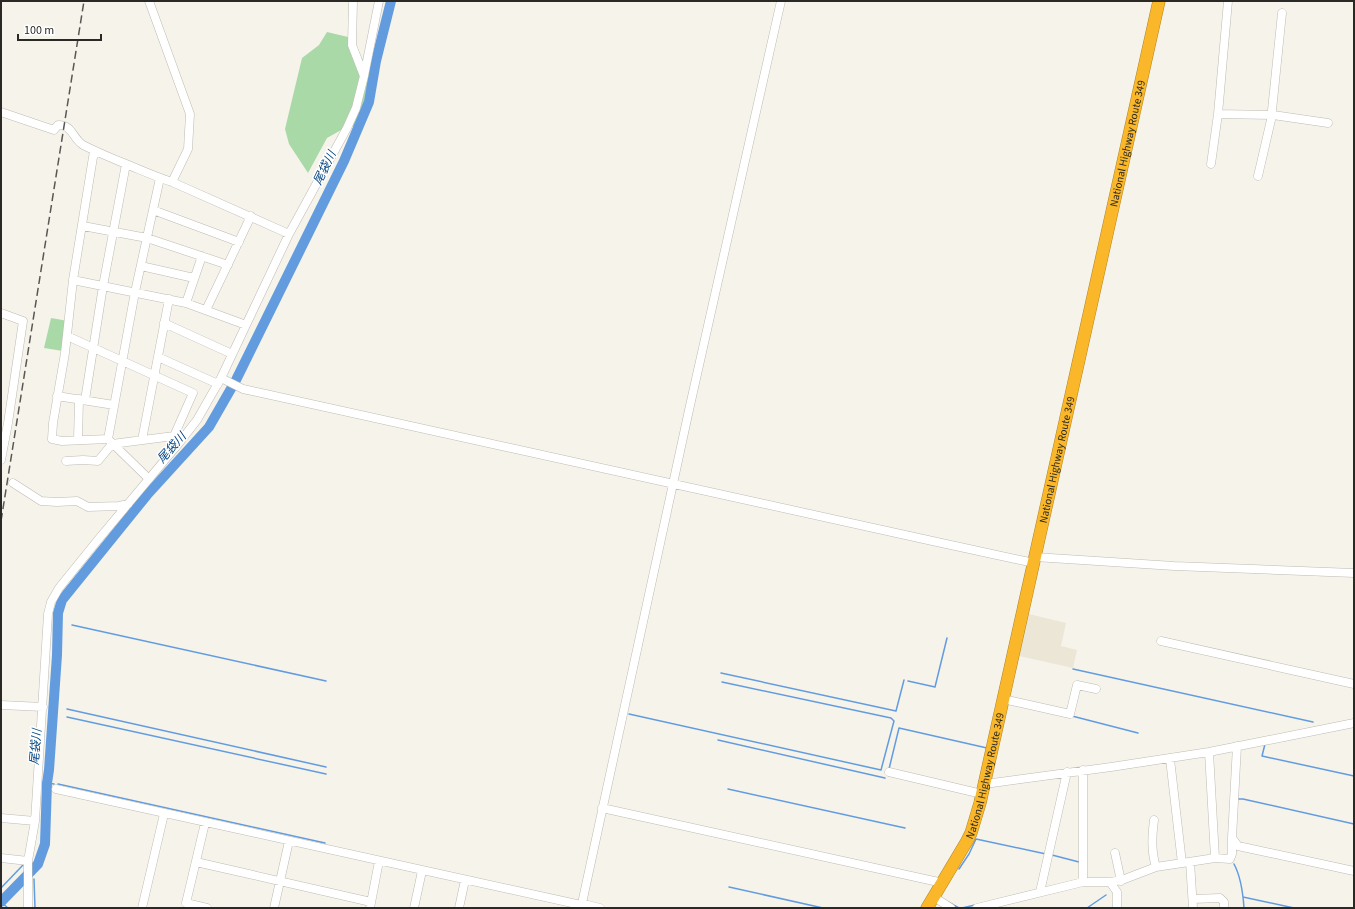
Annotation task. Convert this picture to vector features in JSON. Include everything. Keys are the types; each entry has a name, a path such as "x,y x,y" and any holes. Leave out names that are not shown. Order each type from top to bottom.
{"highway":[{"name":"National Highway Route 349","path":"928,908 971,833 983,789 1159,1"}],"street":[{"path":"149,1 190,114 188,149 172,182"},
{"path":"353,1 352,45 364,76"},
{"path":"28,908 29,869 35,821 48,614 51,602 59,588 197,420 222,381 232,354 289,234 347,128 356,108 379,1"},
{"path":"581,907 673,484 781,1"},
{"path":"1211,164 1218,114 1228,1"},
{"path":"1258,176 1272,115 1282,13"},
{"path":"1,112 54,130 58,125 62,125 69,128 81,143 94,151 172,182 289,234"},
{"path":"1218,114 1272,115 1328,123"},
{"path":"94,151 73,280 67,336 52,438 62,441 110,441 142,440 174,436"},
{"path":"78,440 82,400 93,348 126,164"},
{"path":"66,461 98,461 110,441 114,405 135,292 160,178"},
{"path":"153,210 239,242"},
{"path":"206,310 251,216"},
{"path":"82,226 147,238 228,265"},
{"path":"186,303 202,256"},
{"path":"141,266 194,278"},
{"path":"73,280 186,303 246,325"},
{"path":"142,440 169,299"},
{"path":"1,313 23,321 8,423 1,459"},
{"path":"164,323 232,354"},
{"path":"67,336 193,393 174,436"},
{"path":"158,357 239,387 673,484 1035,560 1354,573"},
{"path":"58,396 114,405"},
{"path":"174,436 179,443"},
{"path":"110,441 149,480"},
{"path":"13,483 41,501 77,501 88,507 119,506 128,504"},
{"path":"1161,641 1354,684"},
{"path":"1003,699 1070,714 1077,685 1096,689"},
{"path":"1,705 43,707"},
{"path":"888,772 983,789 1067,772 1209,752 1354,723"},
{"path":"978,908 1083,882 1110,882 1121,880 1156,867 1215,858 1230,859 1232,854 1237,746"},
{"path":"1209,752 1215,858"},
{"path":"1170,758 1193,904 1220,898 1224,902 1224,908"},
{"path":"1083,770 1083,882"},
{"path":"1040,892 1067,772"},
{"path":"56,789 422,870 581,907 588,905 600,908"},
{"path":"602,808 943,883"},
{"path":"142,908 164,814"},
{"path":"1,818 35,821"},
{"path":"1154,820 1152,840 1153,858 1156,867"},
{"path":"205,823 186,903 207,908"},
{"path":"1232,838 1238,846 1354,872"},
{"path":"274,908 289,841"},
{"path":"1115,853 1121,880"},
{"path":"1,858 29,869"},
{"path":"196,862 280,881 371,905 379,861"},
{"path":"414,908 422,870"},
{"path":"459,908 464,880"},
{"path":"1110,882 1116,892 1117,908"},
{"path":"934,897 951,908"}],"shaded area":[{"path":"1029,614 1066,623 1061,646 1077,650 1073,668 1019,656"}],"green space":[{"path":"327,32 348,37 369,69 373,87 371,104 367,117 358,125 343,129 327,138 308,173 289,144 285,129 302,58 319,45"},
{"path":"51,318 68,321 63,351 44,348"}],"waterway":[{"name":"尾袋川","path":"1,902 38,864 45,844 47,783 57,655 58,613 62,600 147,495 209,427 236,380 344,161 369,102 376,61 391,1"},
{"path":"72,625 326,681"},
{"path":"908,681 935,687 947,638"},
{"path":"1073,669 1313,722"},
{"path":"721,673 896,711 904,680"},
{"path":"629,714 881,770 894,721 891,718 722,682"},
{"path":"67,709 326,767"},
{"path":"1072,716 1138,733"},
{"path":"67,717 326,774"},
{"path":"889,769 899,728 987,748"},
{"path":"718,740 885,778"},
{"path":"1265,744 1262,756 1354,776"},
{"name":"尾袋川","path":"47,783 54,784"},
{"path":"58,784 325,843"},
{"path":"728,789 905,828"},
{"path":"1237,799 1243,799 1354,824"},
{"path":"959,869 969,854 976,839 1046,854"},
{"path":"1052,855 1079,862"},
{"path":"1234,864 1241,885 1244,908"},
{"path":"1,888 23,865"},
{"name":"尾袋川","path":"34,869 34,874"},
{"path":"34,879 35,908"},
{"path":"729,887 823,908"},
{"path":"1087,908 1106,895"},
{"path":"1243,897 1294,908"},
{"path":"1,902 8,908"},
{"path":"948,902 959,908"},
{"path":"962,908 975,905"}],"railway":[{"path":"1,521 84,1"}]}
